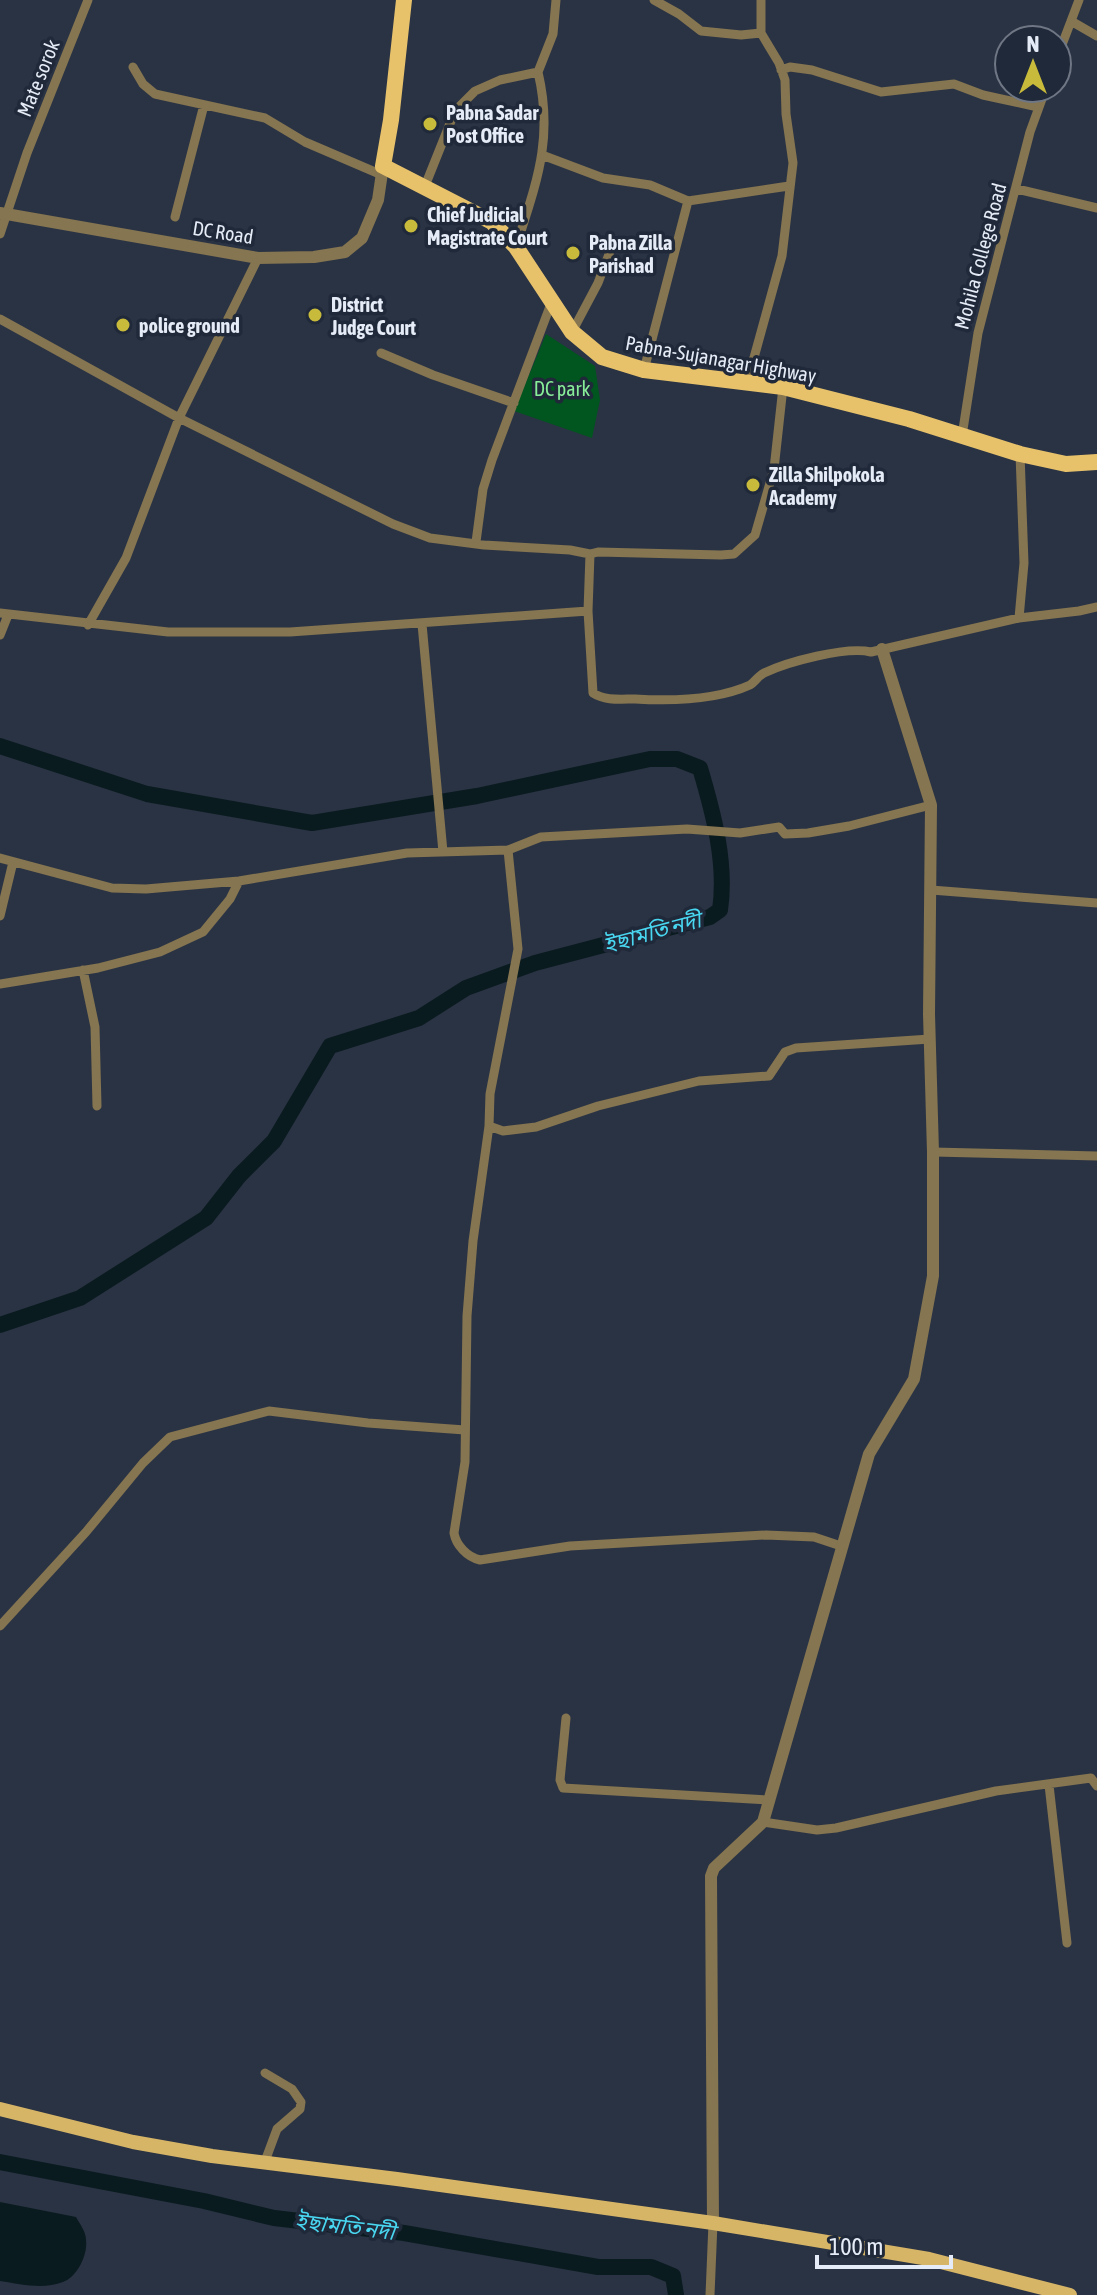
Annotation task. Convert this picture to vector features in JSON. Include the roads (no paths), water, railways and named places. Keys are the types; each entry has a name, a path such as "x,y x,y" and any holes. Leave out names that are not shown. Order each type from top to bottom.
{"highway":[{"path":"382,171 391,120 404,0"},
{"name":"Pabna-Sujanagar Highway","path":"382,171 425,186 492,222 516,247 572,332 602,357 644,370 783,387 909,419 1020,454 1066,464 1097,462"}],"main road":[{"path":"0,2109 133,2142 264,2164 397,2179 713,2223 929,2259 1070,2295"}],"street":[{"name":"Mate sorok","path":"0,234 27,153 88,0"},
{"path":"516,247 537,184 542,155 545,102 538,72 553,34 556,0"},
{"path":"654,0 701,31 741,35 761,33"},
{"path":"747,383 782,256 793,163 785,80 761,33 761,0"},
{"path":"1070,24 1079,0"},
{"path":"1071,21 1097,36"},
{"path":"133,67 143,84 155,94 265,118 305,142 382,171"},
{"path":"781,70 790,67 812,70 881,92 954,84 983,95 1038,107"},
{"path":"425,186 455,111 475,91 500,80 538,72"},
{"name":"Mohila College Road","path":"962,436 978,333 1039,104"},
{"path":"175,217 204,105"},
{"path":"542,155 603,178 650,185 688,201 789,186"},
{"name":"DC Road","path":"4,216 258,258 314,257 345,252 362,238 378,200 382,171"},
{"path":"1017,189 1097,208"},
{"path":"644,370 688,201"},
{"path":"572,332 598,283 611,249"},
{"path":"88,625 126,558 179,418 258,258"},
{"path":"476,542 483,489 552,301"},
{"path":"0,319 179,418 393,524 430,538 484,545 590,554 734,554 755,535 774,469 783,387"},
{"path":"381,353 514,403"},
{"path":"1019,618 1024,563 1020,454"},
{"path":"590,554 588,611 593,693 604,698 670,701 702,697 751,684 765,673 836,652 882,649 1019,618 1097,607"},
{"path":"0,635 4,614 168,632 290,632 588,611"},
{"path":"422,624 443,852"},
{"path":"710,2295 713,2223 711,1876 714,1868 763,1822 869,1454 914,1379 933,1276 931,805 882,649"},
{"path":"0,858 112,888 159,888 239,881 407,853 508,850 541,837 687,829 723,833 779,827 785,834 808,833 931,805"},
{"path":"508,850 518,949 490,1094 489,1126 472,1256 467,1316 465,1462 454,1533 456,1542 480,1560 570,1546 766,1535 814,1537 841,1546"},
{"path":"0,916 13,862"},
{"path":"0,984 83,970 160,952 203,932 230,899 239,881"},
{"path":"931,890 1097,903"},
{"path":"83,970 95,1027 97,1106"},
{"path":"489,1126 503,1131 536,1127 598,1106 699,1081 769,1076 785,1052 796,1048 930,1039"},
{"path":"933,1152 1097,1156"},
{"path":"0,1626 86,1532 119,1489 170,1437 269,1411 465,1430"},
{"path":"566,1718 560,1780 563,1788 768,1800"},
{"path":"763,1822 825,1830 996,1791 1091,1778 1097,1786"},
{"path":"1049,1785 1067,1943"},
{"path":"264,2164 277,2129 300,2109 301,2102 292,2089 265,2073"}],"waterway":[{"name":"ইছামতি নদী","path":"0,746 147,794 312,823 477,796 650,759 677,759 700,768 718,838 722,874 720,910 710,917 535,963 466,988 419,1018 330,1046 274,1141 239,1176 206,1218 80,1298 0,1325"},
{"name":"ইছামতি নদী","path":"0,2162 204,2201 274,2218 404,2233 598,2267 651,2267 673,2276 676,2295"}],"place":[{"name":"Pabna Sadar Post Office","path":"430,124"},
{"name":"Chief Judicial Magistrate Court","path":"411,226"},
{"name":"Pabna Zilla Parishad","path":"573,253"},
{"name":"District Judge Court","path":"315,315"},
{"name":"police ground","path":"123,325"},
{"name":"Zilla Shilpokola Academy","path":"753,485"}],"park label":[{"name":"DC park","path":"562,388"}]}
